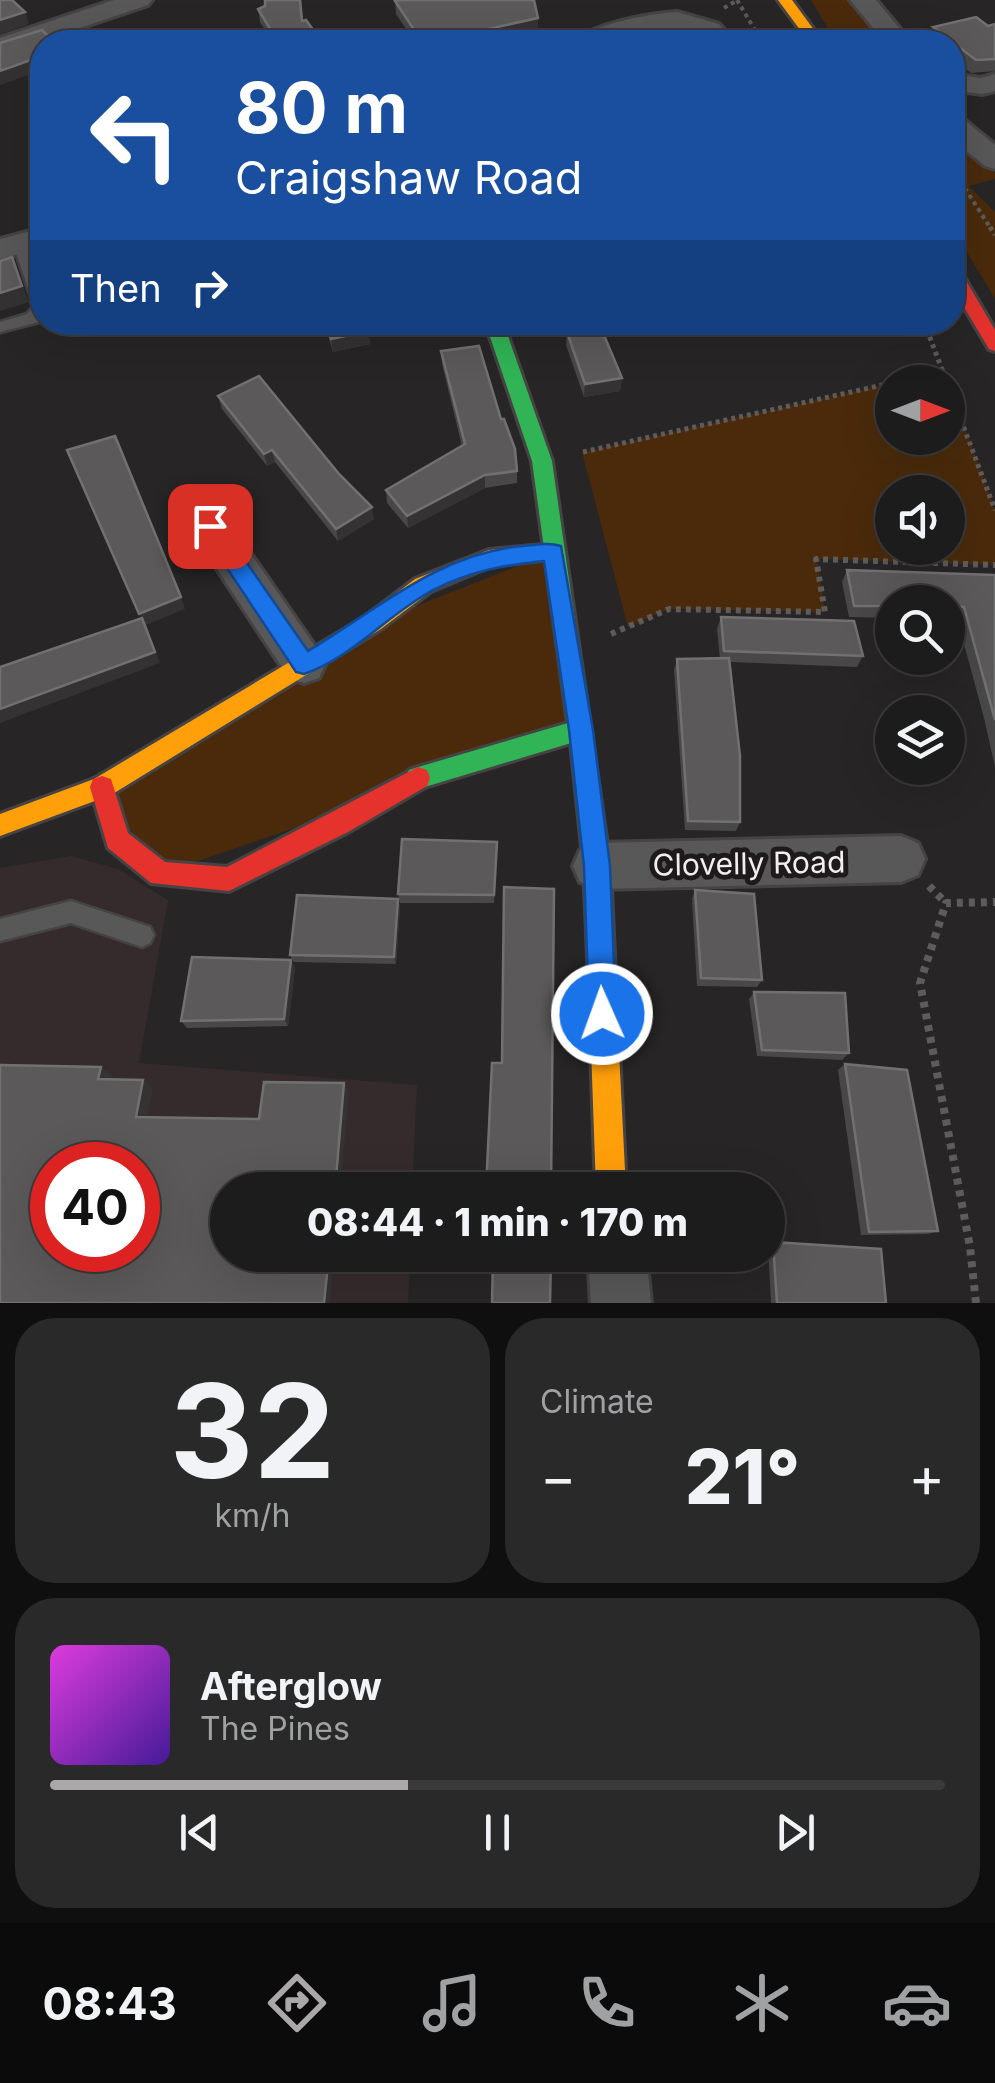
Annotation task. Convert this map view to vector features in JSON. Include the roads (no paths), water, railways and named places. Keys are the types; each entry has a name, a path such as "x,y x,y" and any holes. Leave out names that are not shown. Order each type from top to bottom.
{"street":[{"path":"0,47 43,22 139,0"},
{"path":"785,0 807,30"},
{"path":"863,0 888,30"},
{"path":"622,30 667,20 710,30"},
{"path":"965,84 995,82"},
{"path":"965,135 995,160"},
{"path":"965,293 995,345"},
{"path":"498,335 542,461 581,730 597,866 610,1172"},
{"path":"210,526 304,665"},
{"path":"0,825 102,787 374,623 423,585 489,558 553,552"},
{"path":"102,787 117,840 160,874 229,879 339,824 422,776 581,730"},
{"name":"Clovelly Road","path":"597,866 902,859"},
{"path":"618,1272 621,1303"}],"lane":[{"path":"21,244 30,271"},
{"path":"0,328 30,319"},
{"path":"0,930 71,912 142,935"}]}
